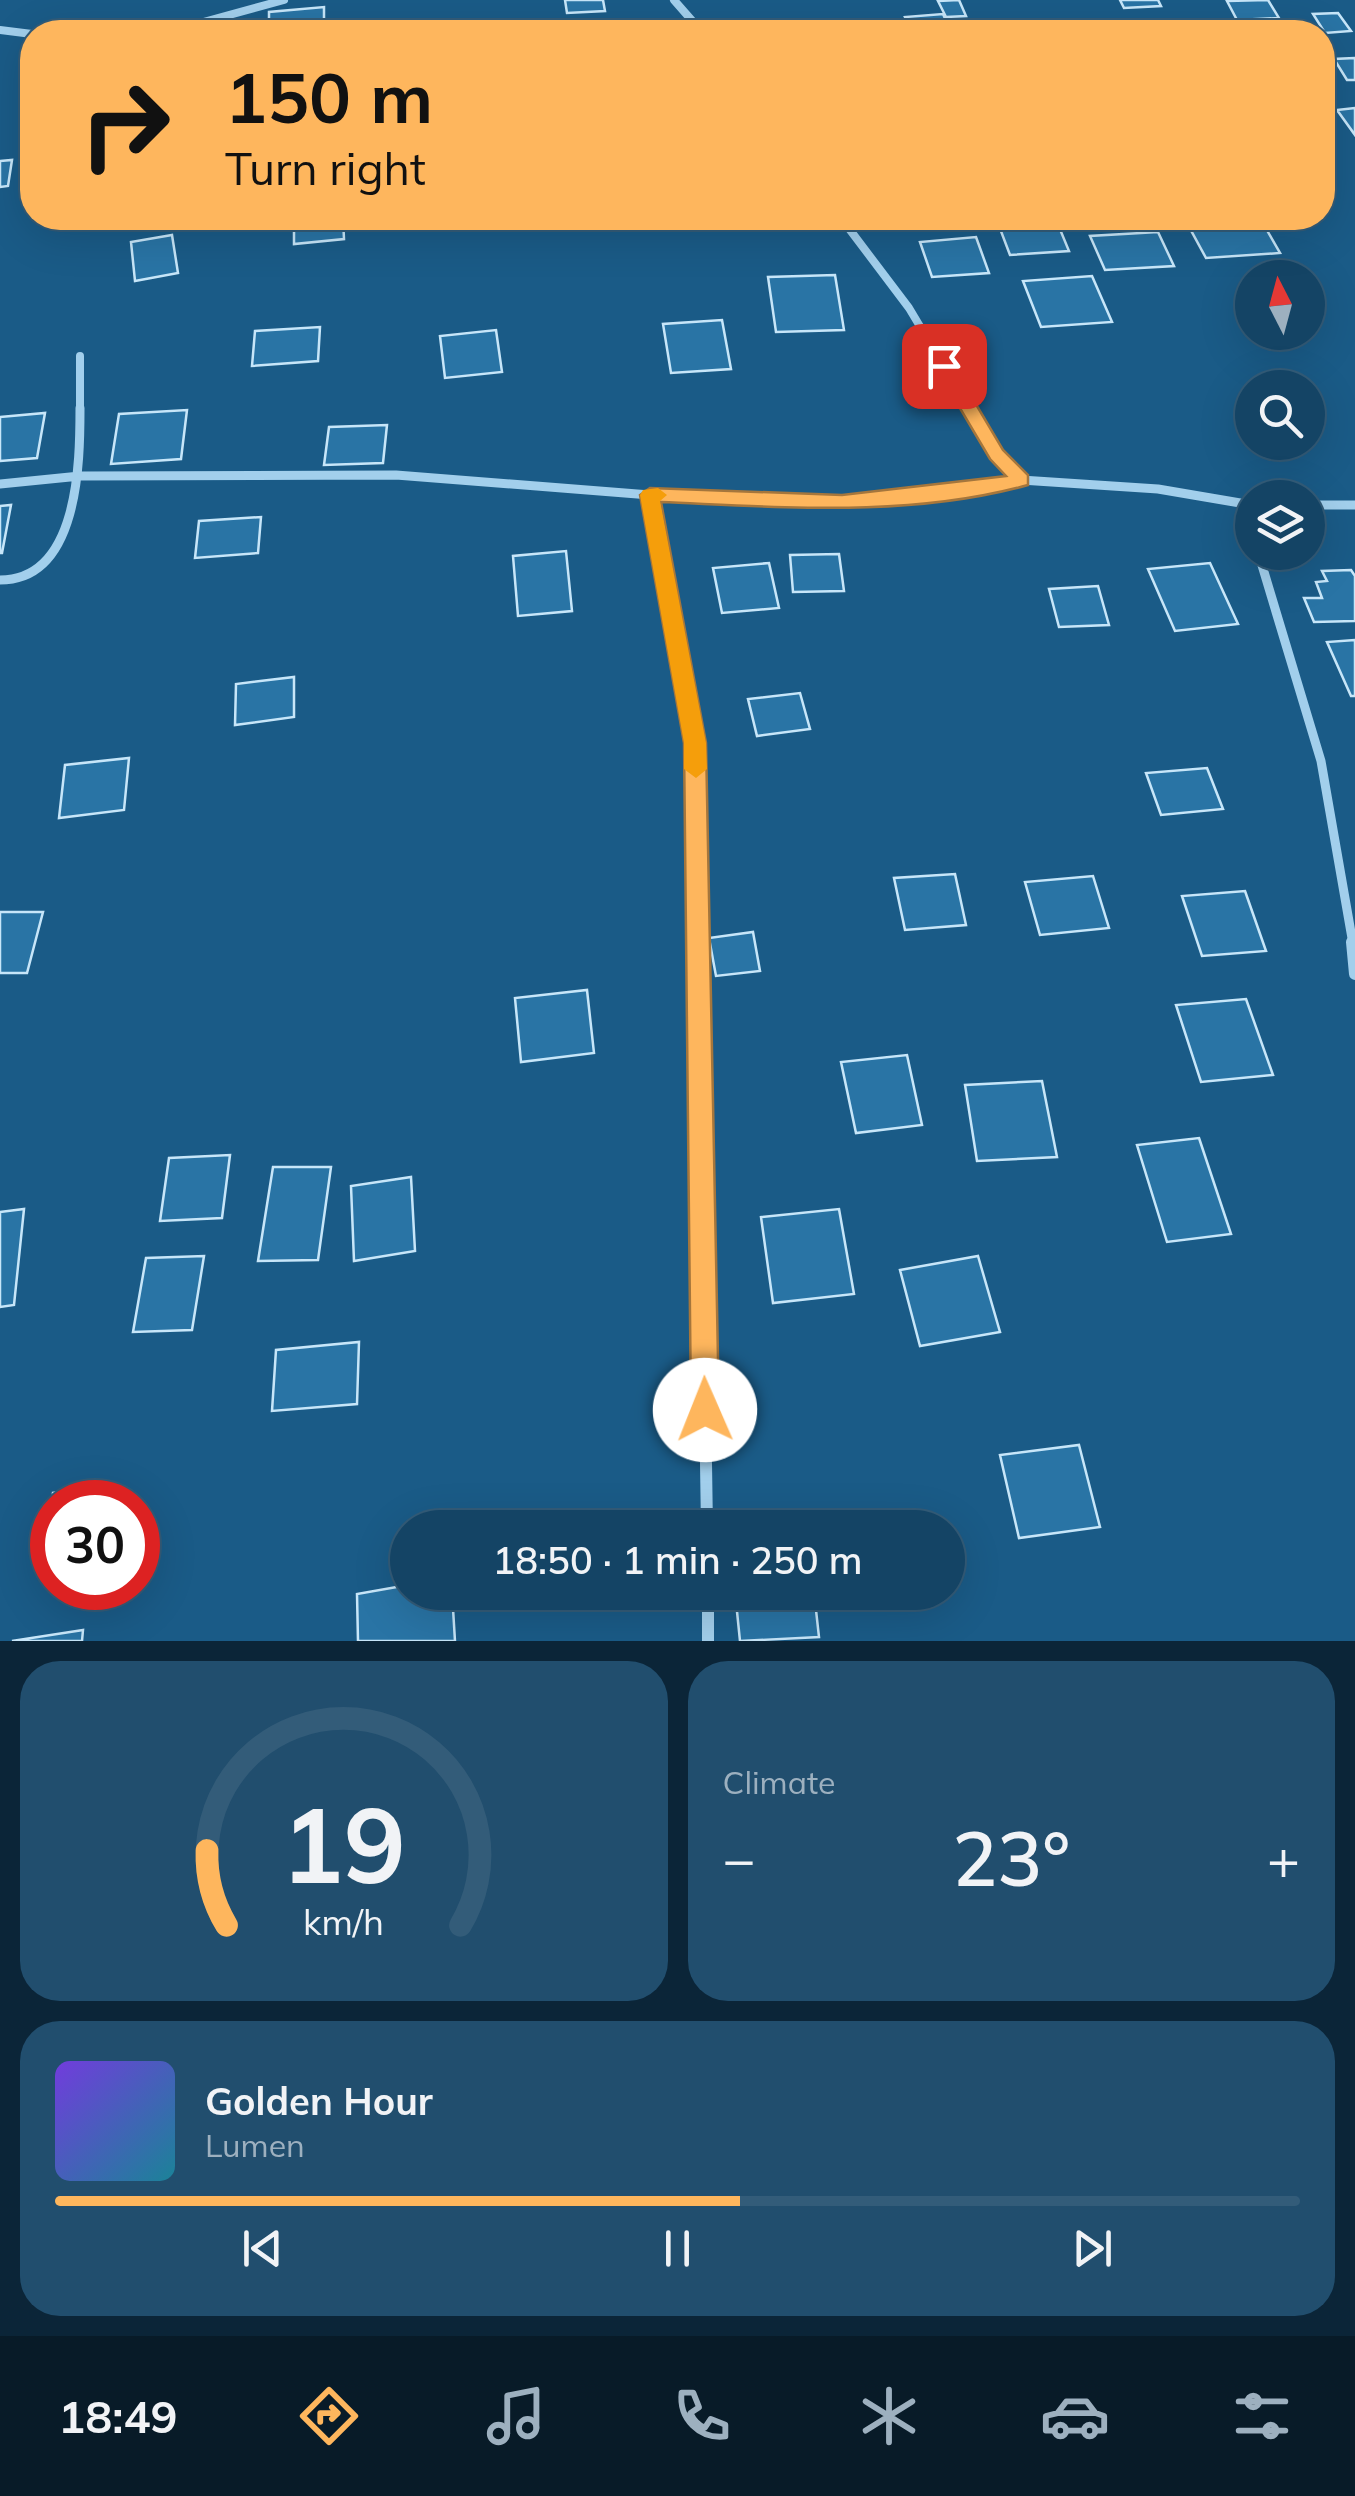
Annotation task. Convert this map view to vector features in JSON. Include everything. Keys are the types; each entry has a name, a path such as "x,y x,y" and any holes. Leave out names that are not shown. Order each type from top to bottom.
{"street":[{"path":"211,20 284,0"},
{"path":"674,0 692,20"},
{"path":"850,230 909,308 997,454 1021,480"},
{"path":"0,580 12,580 43,562 72,518 80,476 80,356"},
{"path":"0,484 80,476 396,474 650,495 842,502 938,494 1021,480 1158,489 1235,502"},
{"path":"650,495 695,743 707,1510"},
{"path":"1325,505 1355,506"},
{"path":"1263,570 1320,761 1352,913 1355,974"},
{"path":"708,1610 708,1641"}],"building":[{"path":"565,0 603,0 605,11 567,13"},
{"path":"959,0 966,16 946,17 938,1"},
{"path":"1120,0 1158,0 1161,6 1124,8"},
{"path":"1268,0 1279,18 1237,20 1227,1"},
{"path":"324,7 324,20 269,20 269,12"},
{"path":"1338,13 1351,31 1335,32 1335,20 1317,20 1313,14"},
{"path":"943,14 946,20 906,20 905,17"},
{"path":"1355,58 1355,80 1347,80 1335,59"},
{"path":"1355,108 1355,135 1337,110"},
{"path":"12,160 8,186 0,187 0,161"},
{"path":"294,230 344,230 344,239 294,244"},
{"path":"1001,230 1060,230 1069,251 1010,255"},
{"path":"1191,230 1267,230 1280,253 1206,258"},
{"path":"1158,232 1174,266 1105,270 1090,236"},
{"path":"172,235 178,273 135,281 131,242"},
{"path":"976,237 989,273 932,277 920,242"},
{"path":"835,275 844,330 776,332 768,277"},
{"path":"1092,276 1112,322 1041,327 1023,281"},
{"path":"722,320 731,369 671,373 663,324"},
{"path":"320,327 318,361 252,366 255,331"},
{"path":"496,330 502,372 445,378 440,336"},
{"path":"187,410 181,459 111,464 119,414"},
{"path":"45,413 37,458 0,461 0,417"},
{"path":"387,425 383,463 324,465 329,427"},
{"path":"11,505 2,553 0,553 0,506"},
{"path":"261,517 258,553 195,558 199,521"},
{"path":"566,551 572,611 518,616 513,556"},
{"path":"839,554 844,591 793,592 790,555"},
{"path":"769,563 779,608 722,613 713,568"},
{"path":"1210,563 1238,624 1175,631 1148,569"},
{"path":"1351,570 1355,576 1355,621 1314,622 1304,598 1322,598 1316,582 1327,581 1322,571"},
{"path":"1098,586 1109,625 1059,627 1049,589"},
{"path":"1355,640 1355,696 1351,696 1327,642"},
{"path":"294,677 294,717 235,725 236,684"},
{"path":"800,693 810,729 757,736 748,699"},
{"path":"129,758 124,810 59,818 65,765"},
{"path":"1207,768 1223,809 1161,815 1146,773"},
{"path":"955,874 966,925 905,930 894,878"},
{"path":"1093,876 1109,928 1040,935 1025,882"},
{"path":"1245,891 1266,951 1202,956 1182,896"},
{"path":"0,912 43,912 27,973 0,973"},
{"path":"753,932 760,971 716,976 709,938"},
{"path":"587,990 594,1053 521,1062 515,998"},
{"path":"1246,999 1273,1075 1201,1082 1176,1005"},
{"path":"907,1055 922,1125 856,1133 841,1062"},
{"path":"1042,1081 1057,1157 977,1161 965,1085"},
{"path":"1199,1138 1231,1234 1167,1242 1137,1145"},
{"path":"230,1155 222,1218 160,1221 169,1158"},
{"path":"273,1167 331,1167 318,1260 258,1261"},
{"path":"411,1177 415,1251 354,1261 351,1186"},
{"path":"24,1209 14,1305 0,1307 0,1212"},
{"path":"839,1209 854,1294 773,1303 761,1217"},
{"path":"204,1256 192,1330 133,1332 146,1258"},
{"path":"978,1256 1000,1332 920,1346 900,1270"},
{"path":"359,1342 357,1404 272,1411 276,1350"},
{"path":"1079,1445 1100,1527 1019,1538 1000,1455"},
{"path":"390,1588 390,1610 453,1610 455,1641 358,1641 357,1594"},
{"path":"737,1610 816,1610 819,1637 740,1641"},
{"path":"83,1630 82,1641 12,1641"}],"slow traffic":[{"path":"658,495 650,495 695,743 696,769"}],"route":[{"path":"705,1410 695,743 650,495 842,502 938,494 1021,480 997,454 944,366"}]}
